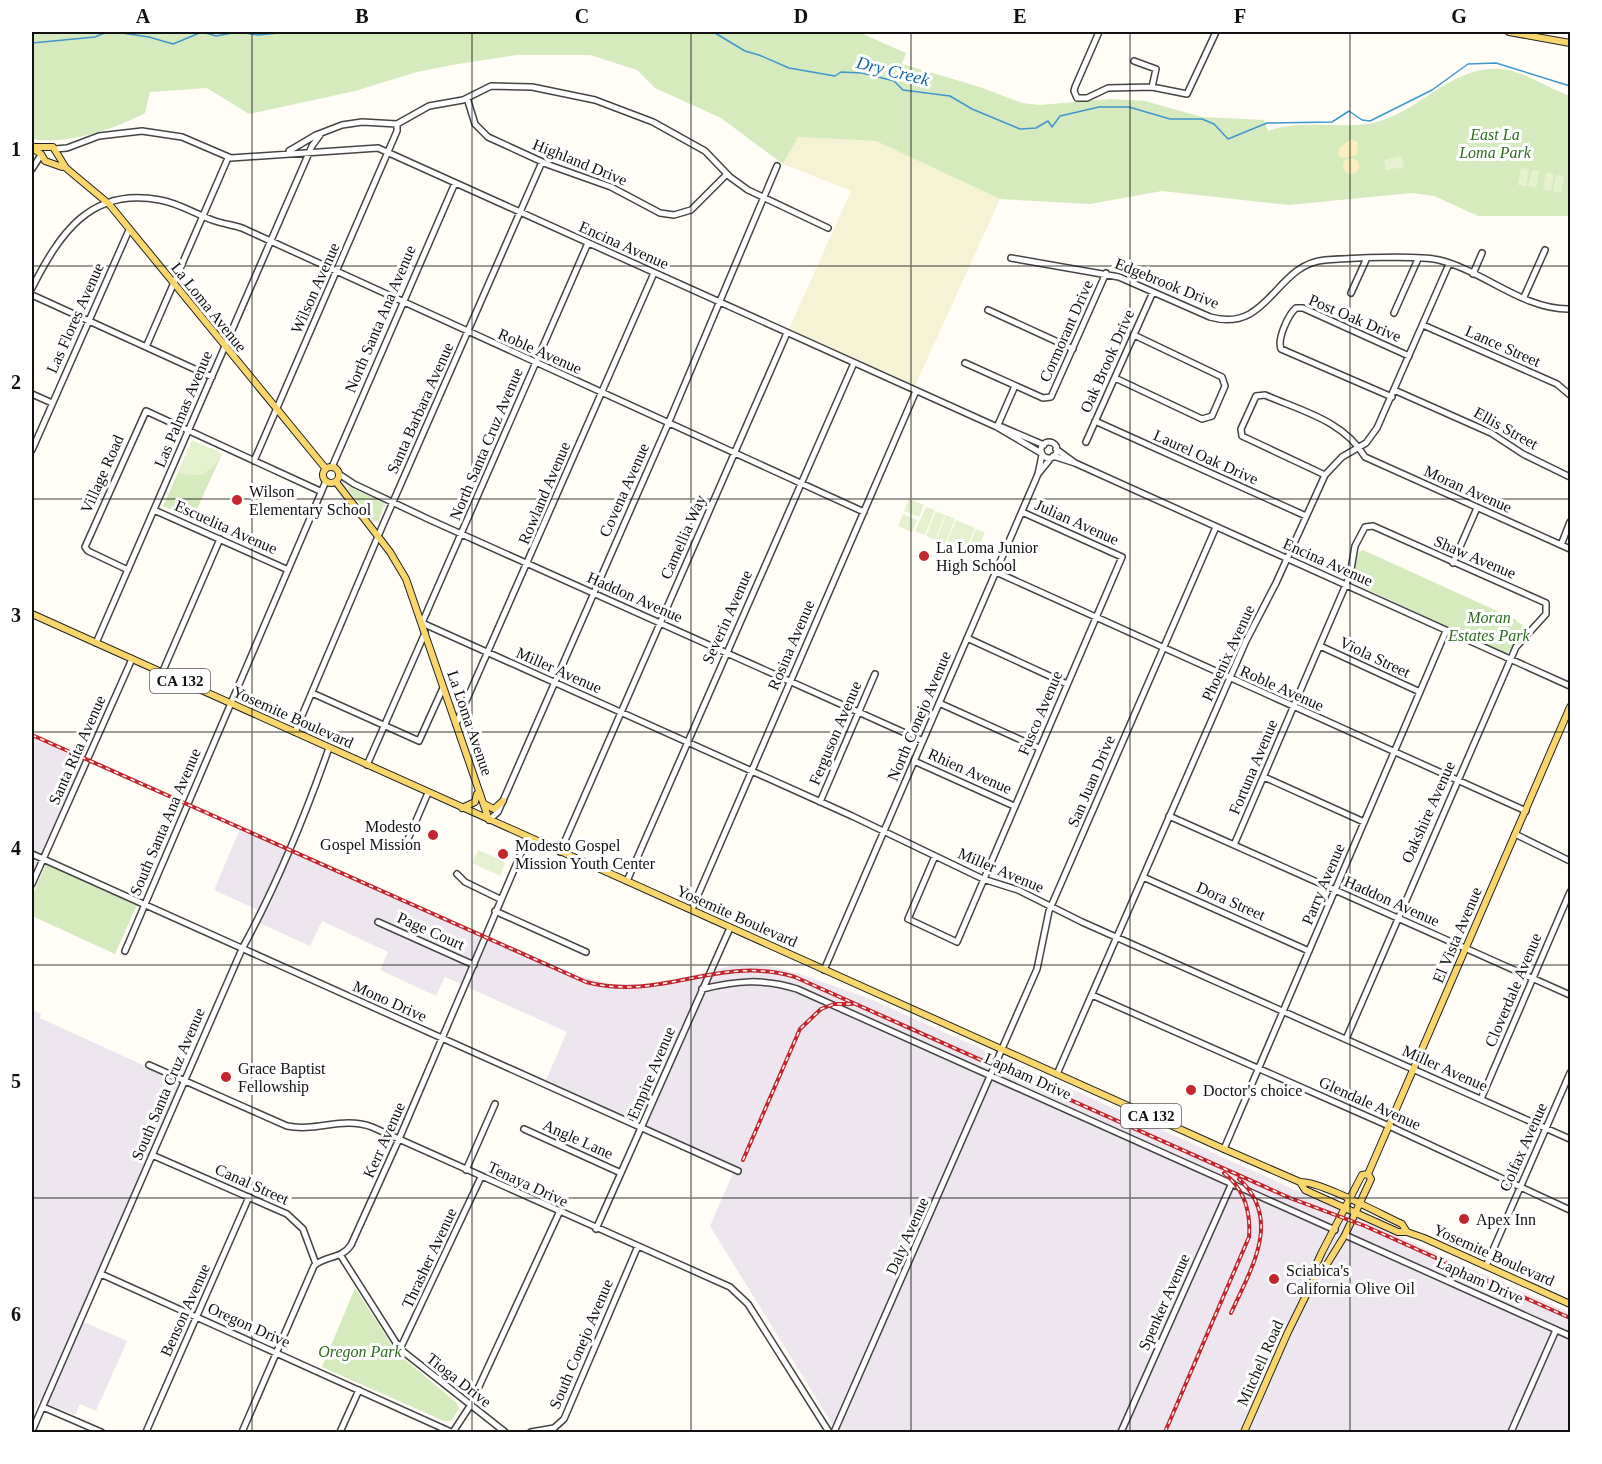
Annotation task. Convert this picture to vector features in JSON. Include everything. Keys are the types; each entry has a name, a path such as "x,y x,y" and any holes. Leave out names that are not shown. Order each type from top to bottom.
{"main road":[{"path":"1509,32 1570,43"},
{"name":"La Loma Avenue","path":"32,147 66,168 109,204 276,410 329,468 339,474"},
{"path":"44,156 56,154"},
{"path":"44,156 56,154"},
{"name":"La Loma Avenue","path":"56,154 66,168"},
{"path":"329,468 323,474 326,481 336,482 339,474"},
{"name":"La Loma Avenue","path":"336,482 378,536 406,579 489,820"},
{"name":"Yosemite Boulevard","path":"32,614 1224,1149 1300,1182 1308,1181 1402,1224 1407,1232"},
{"name":"El Vista Avenue","path":"1368,1174 1570,707"},
{"path":"462,808 475,802 478,790"},
{"path":"482,803 494,809 503,801"},
{"name":"El Vista Avenue","path":"1347,1209 1362,1175 1368,1174"},
{"name":"El Vista Avenue","path":"1356,1213 1371,1179 1368,1174"},
{"name":"Yosemite Boulevard","path":"1300,1182 1305,1190 1347,1209 1398,1232 1407,1232 1570,1304"},
{"name":"Mitchell Road","path":"1244,1432 1317,1273 1316,1265 1347,1209"},
{"name":"Mitchell Road","path":"1317,1273 1324,1269 1356,1213"}],"street":[{"path":"1099,32 1075,87 1077,98 1087,98 1108,88 1152,87 1187,94 1216,32"},
{"path":"1134,62 1156,69 1152,87"},
{"path":"285,154 336,127 354,123 397,124 433,104 467,98 491,86 501,84 532,87 585,98 635,114 705,151 727,174 763,198 828,228"},
{"name":"Highland Drive","path":"467,98 475,124 484,135 542,162 603,184 656,212 671,215 691,210 727,174"},
{"name":"Wilson Avenue","path":"254,461 388,153 397,131 397,124"},
{"path":"56,154 67,148 115,133 156,132 196,141 228,158 146,347"},
{"path":"309,152 320,135"},
{"name":"Encina Avenue","path":"228,158 374,147 996,427 1042,454 1075,463 1570,686"},
{"name":"Las Palmas Avenue","path":"96,643 309,152"},
{"path":"33,168 44,156"},
{"name":"Santa Barbara Avenue","path":"295,732 542,162"},
{"name":"Covena Avenue","path":"489,820 498,813 668,424 777,166"},
{"name":"North Santa Ana Avenue","path":"329,468 455,183"},
{"name":"Roble Avenue","path":"32,288 63,234 86,214 109,204 129,199 151,198 170,202 242,228 864,512"},
{"name":"Las Flores Avenue","path":"32,450 129,230"},
{"name":"North Santa Cruz Avenue","path":"422,623 588,243"},
{"path":"1524,297 1545,250"},
{"path":"1473,274 1482,253"},
{"name":"Edgebrook Drive","path":"1011,258 1106,273 1210,317 1232,320 1253,313 1294,273 1308,264 1324,260 1418,259 1449,264 1550,307 1570,309"},
{"path":"1394,313 1418,259"},
{"path":"1351,293 1366,260"},
{"name":"Phoenix Avenue","path":"1058,1074 1229,679 1325,475 1342,457 1359,448 1377,428 1449,264"},
{"name":"Rowland Avenue","path":"456,724 654,273"},
{"name":"Cormorant Drive","path":"1015,386 1049,398 1106,273"},
{"name":"Oak Brook Drive","path":"1086,442 1153,292"},
{"path":"32,295 212,377"},
{"name":"Post Oak Drive","path":"1392,397 1281,349 1280,340 1292,312 1296,308 1303,308 1409,356"},
{"path":"988,310 1073,349"},
{"name":"Lance Street","path":"1423,325 1557,384 1570,395"},
{"name":"Camellia Way","path":"560,852 787,333"},
{"path":"1114,378 1205,420 1212,416 1226,386 1222,377 1134,335"},
{"name":"Severin Avenue","path":"627,881 854,363"},
{"path":"965,363 1015,386 996,427"},
{"name":"Ellis Street","path":"1394,390 1491,432 1522,454 1570,477"},
{"name":"Rosina Avenue","path":"692,909 916,391"},
{"path":"32,394 52,403"},
{"name":"Moran Avenue","path":"1325,475 1242,436 1241,429 1254,398 1258,395 1265,395 1340,428 1352,437 1365,457 1570,549"},
{"name":"Village Road","path":"128,570 88,551 86,546 144,412 149,411 189,430"},
{"name":"Laurel Oak Drive","path":"1095,421 1306,516"},
{"name":"Encina Avenue","path":"996,427 1002,427 1044,444 1050,443 1075,463"},
{"path":"189,430 320,491"},
{"name":"North Conejo Avenue","path":"824,970 1038,474 1044,444"},
{"name":"North Conejo Avenue","path":"1038,474 1056,449"},
{"name":"Haddon Avenue","path":"339,474 354,484 462,534 923,741"},
{"path":"229,703 326,481"},
{"path":"1453,563 1477,508"},
{"name":"Escuelita Avenue","path":"154,510 286,569"},
{"name":"Julian Avenue","path":"1022,512 1122,557"},
{"path":"1561,545 1570,522"},
{"name":"Fortuna Avenue","path":"1234,845 1346,585 1362,529 1373,526 1391,535"},
{"name":"San Juan Drive","path":"1002,1049 1037,969 1051,906 1216,527"},
{"name":"Shaw Avenue","path":"1391,535 1544,601 1548,605"},
{"path":"162,673 220,539"},
{"name":"Fusco Avenue","path":"935,856 908,919 957,942 1122,557"},
{"name":"Roble Avenue","path":"996,572 1293,708 1526,811"},
{"name":"Oakshire Avenue","path":"1346,1039 1396,918 1511,659 1523,637 1546,614 1548,605"},
{"name":"Miller Avenue","path":"422,623 884,831 983,879 1018,890 1117,937 1570,1139"},
{"name":"Parry Avenue","path":"1224,1149 1446,631"},
{"path":"367,765 425,633"},
{"path":"967,638 1067,684"},
{"name":"Viola Street","path":"1320,646 1420,692"},
{"name":"Santa Rita Avenue","path":"32,884 132,659"},
{"name":"Ferguson Avenue","path":"820,802 875,674"},
{"path":"312,693 419,741 443,688"},
{"name":"South Santa Ana Avenue","path":"125,951 229,703"},
{"path":"939,703 1040,748"},
{"name":"South Santa Cruz Avenue","path":"32,1431 242,949 261,915 313,794 329,748"},
{"name":"Rhien Avenue","path":"914,761 1014,806"},
{"path":"1263,777 1364,822"},
{"path":"408,849 408,839 428,793"},
{"name":"Haddon Avenue","path":"1169,816 1570,995"},
{"path":"1515,834 1570,861"},
{"name":"Kerr Avenue","path":"341,1256 351,1245 399,1139 528,837"},
{"name":"Mono Drive","path":"32,854 738,1172"},
{"path":"457,874 465,882 500,899"},
{"name":"Dora Street","path":"1143,877 1309,951"},
{"name":"Cloverdale Avenue","path":"1481,1099 1570,892"},
{"path":"495,911 586,952"},
{"name":"Page Court","path":"378,922 474,965"},
{"name":"Empire Avenue","path":"596,1229 730,928"},
{"name":"Lapham Drive","path":"702,988 748,980 784,985 992,1075 1335,1230"},
{"name":"Glendale Avenue","path":"1092,995 1389,1126 1570,1210"},
{"name":"Daly Avenue","path":"831,1432 1002,1049"},
{"name":"Tenaya Drive","path":"149,1065 287,1126 309,1128 336,1122 354,1122 399,1139 559,1213 721,1282 744,1298 831,1432"},
{"name":"Colfax Avenue","path":"1486,1266 1570,1073"},
{"path":"466,1170 495,1104"},
{"name":"Angle Lane","path":"524,1129 621,1173"},
{"name":"Canal Street","path":"152,1155 287,1214 298,1223 316,1264"},
{"name":"Thrasher Avenue","path":"400,1349 481,1177"},
{"name":"Spenker Avenue","path":"1120,1432 1232,1183"},
{"name":"Benson Avenue","path":"146,1432 249,1197"},
{"path":"452,1432 470,1406 559,1213"},
{"name":"Lapham Drive","path":"1345,1235 1570,1336"},
{"name":"South Conejo Avenue","path":"531,1432 554,1428 564,1419 638,1246"},
{"path":"242,1432 316,1264 341,1256"},
{"name":"Tioga Drive","path":"341,1256 400,1349 505,1432"},
{"name":"Oregon Drive","path":"101,1274 452,1432"},
{"path":"1511,1432 1556,1330"},
{"path":"340,1432 359,1390"},
{"path":"43,1407 101,1432"}],"shaded area":[{"path":"798,137 876,141 1000,199 915,386 789,329 851,191 783,164"},
{"path":"341,478 355,489 349,486 347,488 374,521 379,520 384,503 358,490 386,503 379,522 373,522 342,484"},
{"path":"32,737 87,763 32,892"},
{"path":"240,829 296,851 576,975 611,984 656,984 731,966 751,965 774,967 797,973 868,998 1570,1313 1570,1432 837,1432 710,1226 733,1173 640,1131 643,1124 546,1080 567,1032 445,977 436,996 380,970 388,952 322,921 310,946 257,922 262,912 214,890"},
{"path":"32,1009 41,1014 40,1018 180,1082 77,1319 127,1341 96,1411 80,1404 75,1415 39,1401 32,1417"}],"green space":[{"name":"East La Loma Park","path":"32,32 858,32 906,53 902,64 980,87 1022,103 1040,105 1111,99 1145,101 1202,117 1264,120 1268,131 1304,125 1368,124 1404,111 1470,73 1488,69 1507,70 1570,96 1570,216 1478,216 1434,196 1412,193 1289,205 1162,191 1090,204 1000,199 876,141 798,137 783,164 721,118 655,88 637,70 590,55 516,55 452,65 417,72 355,91 249,114 207,88 150,92 145,113 119,125 75,138 32,139"},
{"path":"1402,156 1404,167 1386,170 1384,160"},
{"path":"1521,168 1529,169 1526,186 1518,185"},
{"path":"1532,170 1539,171 1536,188 1528,186"},
{"path":"1546,172 1554,174 1551,191 1543,189"},
{"path":"1556,175 1564,176 1561,193 1553,191"},
{"path":"192,440 222,454 214,466 199,475 178,472"},
{"path":"211,448 222,454 196,511 190,508 186,516 163,506 184,459"},
{"path":"348,486 384,503 379,520 374,521 347,488"},
{"path":"909,499 924,505 919,517 904,511"},
{"path":"926,507 935,510 925,535 915,531"},
{"path":"936,511 945,515 935,540 926,536"},
{"path":"903,514 917,520 912,532 898,526"},
{"path":"946,515 955,519 945,544 936,540"},
{"path":"956,520 975,528 965,553 956,549 959,540 955,548 946,544"},
{"path":"976,529 985,532 975,557 966,553"},
{"name":"Moran Estates Park","path":"1363,550 1517,620 1528,628 1507,654 1351,582 1359,552"},
{"path":"478,850 503,861 505,864 500,876 472,863"},
{"path":"46,864 137,905 115,954 32,916 32,896"},
{"name":"Oregon Park","path":"355,1288 397,1353 457,1403 459,1409 451,1421 444,1421 322,1367"}],"sand":[{"path":"1351,139 1358,142 1357,155 1344,158 1338,156 1340,147"},
{"path":"1348,158 1354,158 1359,166 1357,172 1348,174 1343,169 1343,163"}],"waterway":[{"name":"Dry Creek","path":"32,43 95,37 107,32"},
{"name":"Dry Creek","path":"115,32 149,37 173,44 202,32 216,36 238,32 258,35 289,32"},
{"name":"Dry Creek","path":"680,32 688,32"},
{"name":"Dry Creek","path":"704,32 715,33 745,51 789,68 835,76 841,72 862,73 894,81 903,90 950,96 972,109 1020,129 1036,128 1048,121 1052,127 1060,116 1099,107 1129,107 1170,119 1202,119 1214,124 1228,139 1267,123 1332,122 1349,111 1362,120 1370,121 1432,90 1468,64 1496,63 1570,86"}],"railway":[{"path":"32,735 586,982 614,987 640,986 741,971 767,971 795,977 1290,1198 1365,1226 1570,1318"},
{"path":"743,1160 800,1029 821,1009 834,1004 852,1004"},
{"path":"1165,1432 1249,1237 1249,1219 1245,1202 1237,1186 1224,1173"},
{"path":"1231,1313 1254,1262 1261,1227 1259,1211 1252,1194 1239,1179"}],"place":[{"name":"Wilson Elementary School","path":"237,500"},
{"name":"La Loma Junior High School","path":"924,556"},
{"name":"Modesto Gospel Mission","path":"433,835"},
{"name":"Modesto Gospel Mission Youth Center","path":"503,854"},
{"name":"Grace Baptist Fellowship","path":"226,1077"},
{"name":"Doctor's choice","path":"1191,1090"},
{"name":"Apex Inn","path":"1464,1219"},
{"name":"Sciabica's California Olive Oil","path":"1274,1279"}]}
